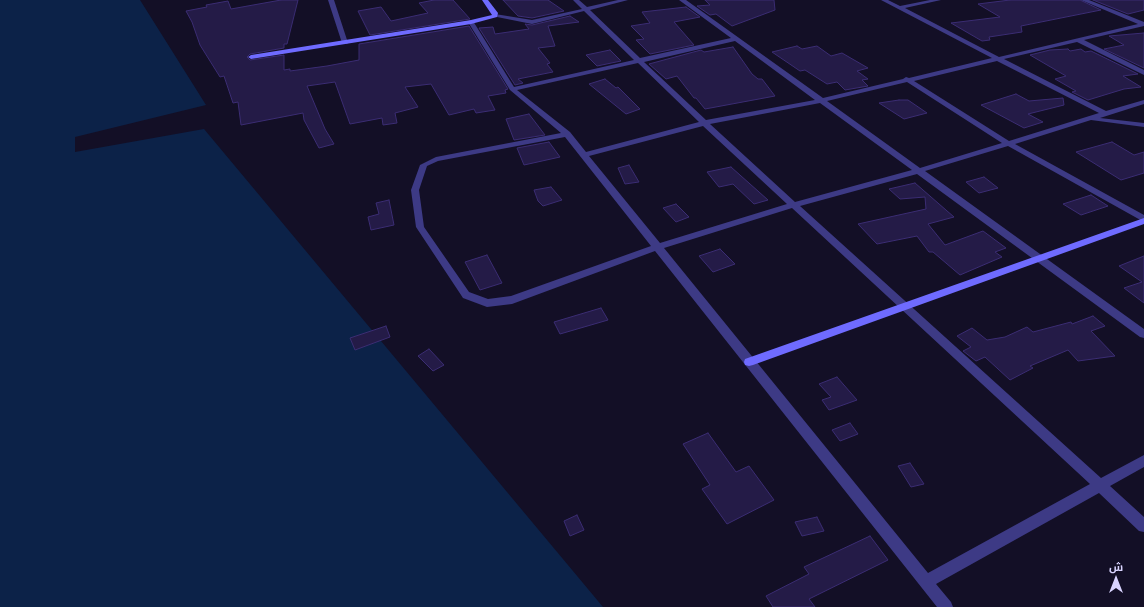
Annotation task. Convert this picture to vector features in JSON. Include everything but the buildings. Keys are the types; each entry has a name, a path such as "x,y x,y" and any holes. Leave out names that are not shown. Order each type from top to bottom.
{"street":[{"path":"331,0 345,43"},
{"path":"485,0 495,13 495,16"},
{"path":"576,0 704,123 1144,526"},
{"path":"251,57 471,22 495,16 532,22 625,0"},
{"path":"682,0 1144,334"},
{"path":"884,0 1106,114"},
{"path":"899,8 938,0"},
{"path":"1084,0 1144,24"},
{"path":"471,22 512,89 566,134 946,607"},
{"path":"583,155 704,123 820,101 906,79 1144,24"},
{"path":"1077,39 1144,73"},
{"path":"512,89 736,40"},
{"path":"906,79 1008,143 1144,220"},
{"path":"566,134 436,159 424,165 415,190 420,227 466,295 487,303 512,300 657,247 793,205 917,171 1144,102"},
{"path":"1090,118 1144,125"},
{"path":"749,362 1040,259 1144,220"},
{"path":"925,582 1144,461"}],"water":[{"path":"0,0 140,0 206,105 75,137 75,152 204,129 603,607 0,607"}]}
